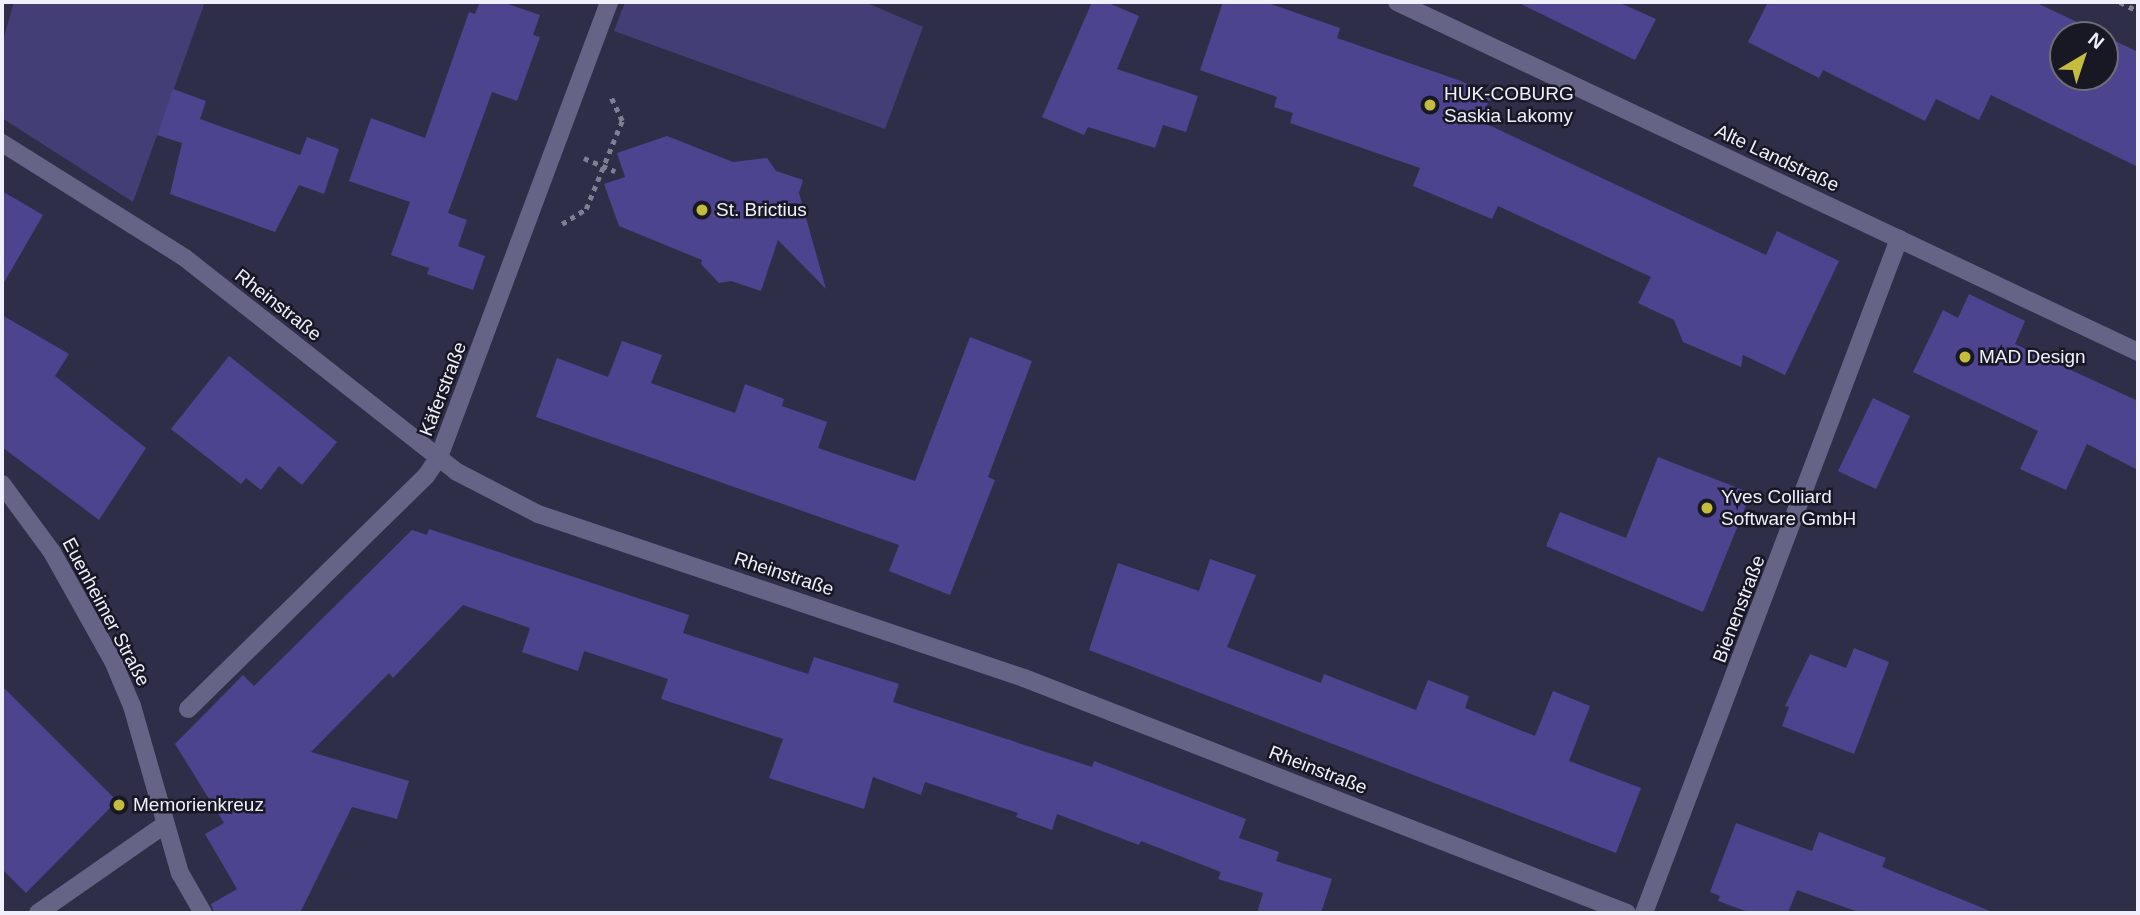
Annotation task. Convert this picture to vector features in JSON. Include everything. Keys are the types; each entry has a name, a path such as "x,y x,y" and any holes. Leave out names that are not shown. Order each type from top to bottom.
{"street":[{"name":"Käferstraße","path":"188,709 426,476 439,457 609,2"},
{"name":"Alte Landstraße","path":"1396,2 2138,352"},
{"name":"Rheinstraße","path":"2,143 185,258 468,478 583,533 830,610 1024,678 1627,913"},
{"name":"Bienenstraße","path":"1644,913 1899,239"},
{"name":"Euenheimer Straße","path":"2,484 52,552 113,661 136,718 164,825 180,873 203,913"},
{"path":"38,913 164,825"}],"path":[{"path":"2120,2 2138,11"},
{"path":"518,248 586,209 622,121 590,51"}],"shaded area":[{"path":"14,2 205,2 133,202 2,118 2,44"},
{"path":"625,2 865,2 923,27 885,129 614,31"}],"building":[{"path":"480,2 502,2 540,15 533,35 540,37 517,101 492,92 448,213 467,220 458,246 485,256 473,290 427,274 429,268 391,255 410,202 349,181 371,118 425,138 469,12 475,14"},
{"path":"1092,2 1106,2 1139,16 1117,69 1198,96 1186,132 1163,125 1155,148 1088,127 1084,135 1042,117"},
{"path":"1223,2 1265,2 1340,28 1337,38 1461,81 1491,96 1480,121 1766,255 1777,231 1839,261 1785,375 1743,355 1741,367 1683,342 1674,320 1638,303 1651,277 1498,206 1492,219 1413,186 1420,168 1290,123 1293,113 1274,107 1277,97 1200,70"},
{"path":"1517,2 1618,2 1656,19 1635,60"},
{"path":"1768,2 2035,2 2075,21 2049,21 2049,91 2119,91 2119,43 2138,52 2138,167 1991,95 1979,120 1936,99 1925,121 1823,70 1819,78 1748,42"},
{"path":"173,89 206,101 200,119 300,155 307,137 339,149 324,194 299,185 275,232 170,194 182,143 157,135"},
{"name":"St. Brictius","path":"667,136 733,162 767,158 776,171 803,180 799,193 826,289 778,240 761,291 731,281 719,283 701,264 702,260 619,226 604,184 625,177 617,153"},
{"path":"2,191 43,215 2,286"},
{"path":"1969,294 2025,321 2015,344 2138,401 2138,470 2087,444 2066,490 2020,469 2038,431 1913,372 1943,310 1958,318"},
{"path":"2,315 69,354 55,376 146,448 99,520 2,447"},
{"path":"970,337 1032,361 988,477 995,480 950,595 889,571 899,545 536,417 557,358 608,377 622,341 662,355 651,383 735,413 745,384 784,399 782,406 827,422 818,448 915,481"},
{"path":"229,356 337,442 302,485 279,466 261,490 246,478 241,484 171,429"},
{"path":"1873,398 1910,416 1876,489 1838,471"},
{"path":"1658,457 1751,493 1703,612 1546,546 1560,512 1626,538"},
{"path":"429,529 689,615 683,633 808,674 814,657 899,684 893,702 1092,767 1094,761 1246,819 1239,838 1279,852 1276,861 1332,879 1321,913 1257,913 1263,893 1218,879 1221,872 1141,841 1139,845 1057,814 1052,830 1016,817 1018,813 925,782 921,795 873,777 864,809 769,778 783,739 661,699 668,679 584,651 578,671 522,652 530,628 463,605 393,678 389,673 311,752 409,781 397,819 352,807 300,913 214,913 211,904 237,889 205,834 224,823 175,744 243,675 254,686 412,530 427,535"},
{"path":"1210,559 1256,575 1227,647 1321,683 1324,674 1416,710 1428,680 1469,696 1465,708 1535,736 1553,691 1590,706 1569,761 1641,788 1616,853 1089,650 1118,563 1199,591"},
{"path":"1854,648 1889,662 1854,754 1782,726 1789,707 1785,706 1810,654 1846,668"},
{"path":"2,686 117,801 26,893 2,869"},
{"path":"1736,823 1812,851 1819,832 1886,858 1882,867 1995,913 1861,913 1797,890 1788,913 1751,913 1718,901 1720,896 1710,892"}],"place":[{"name":"HUK-COBURG Saskia Lakomy","path":"1430,105"},
{"name":"St. Brictius","path":"702,210"},
{"name":"MAD Design","path":"1965,357"},
{"name":"Yves Colliard Software GmbH","path":"1707,508"},
{"name":"Memorienkreuz","path":"119,805"}]}
